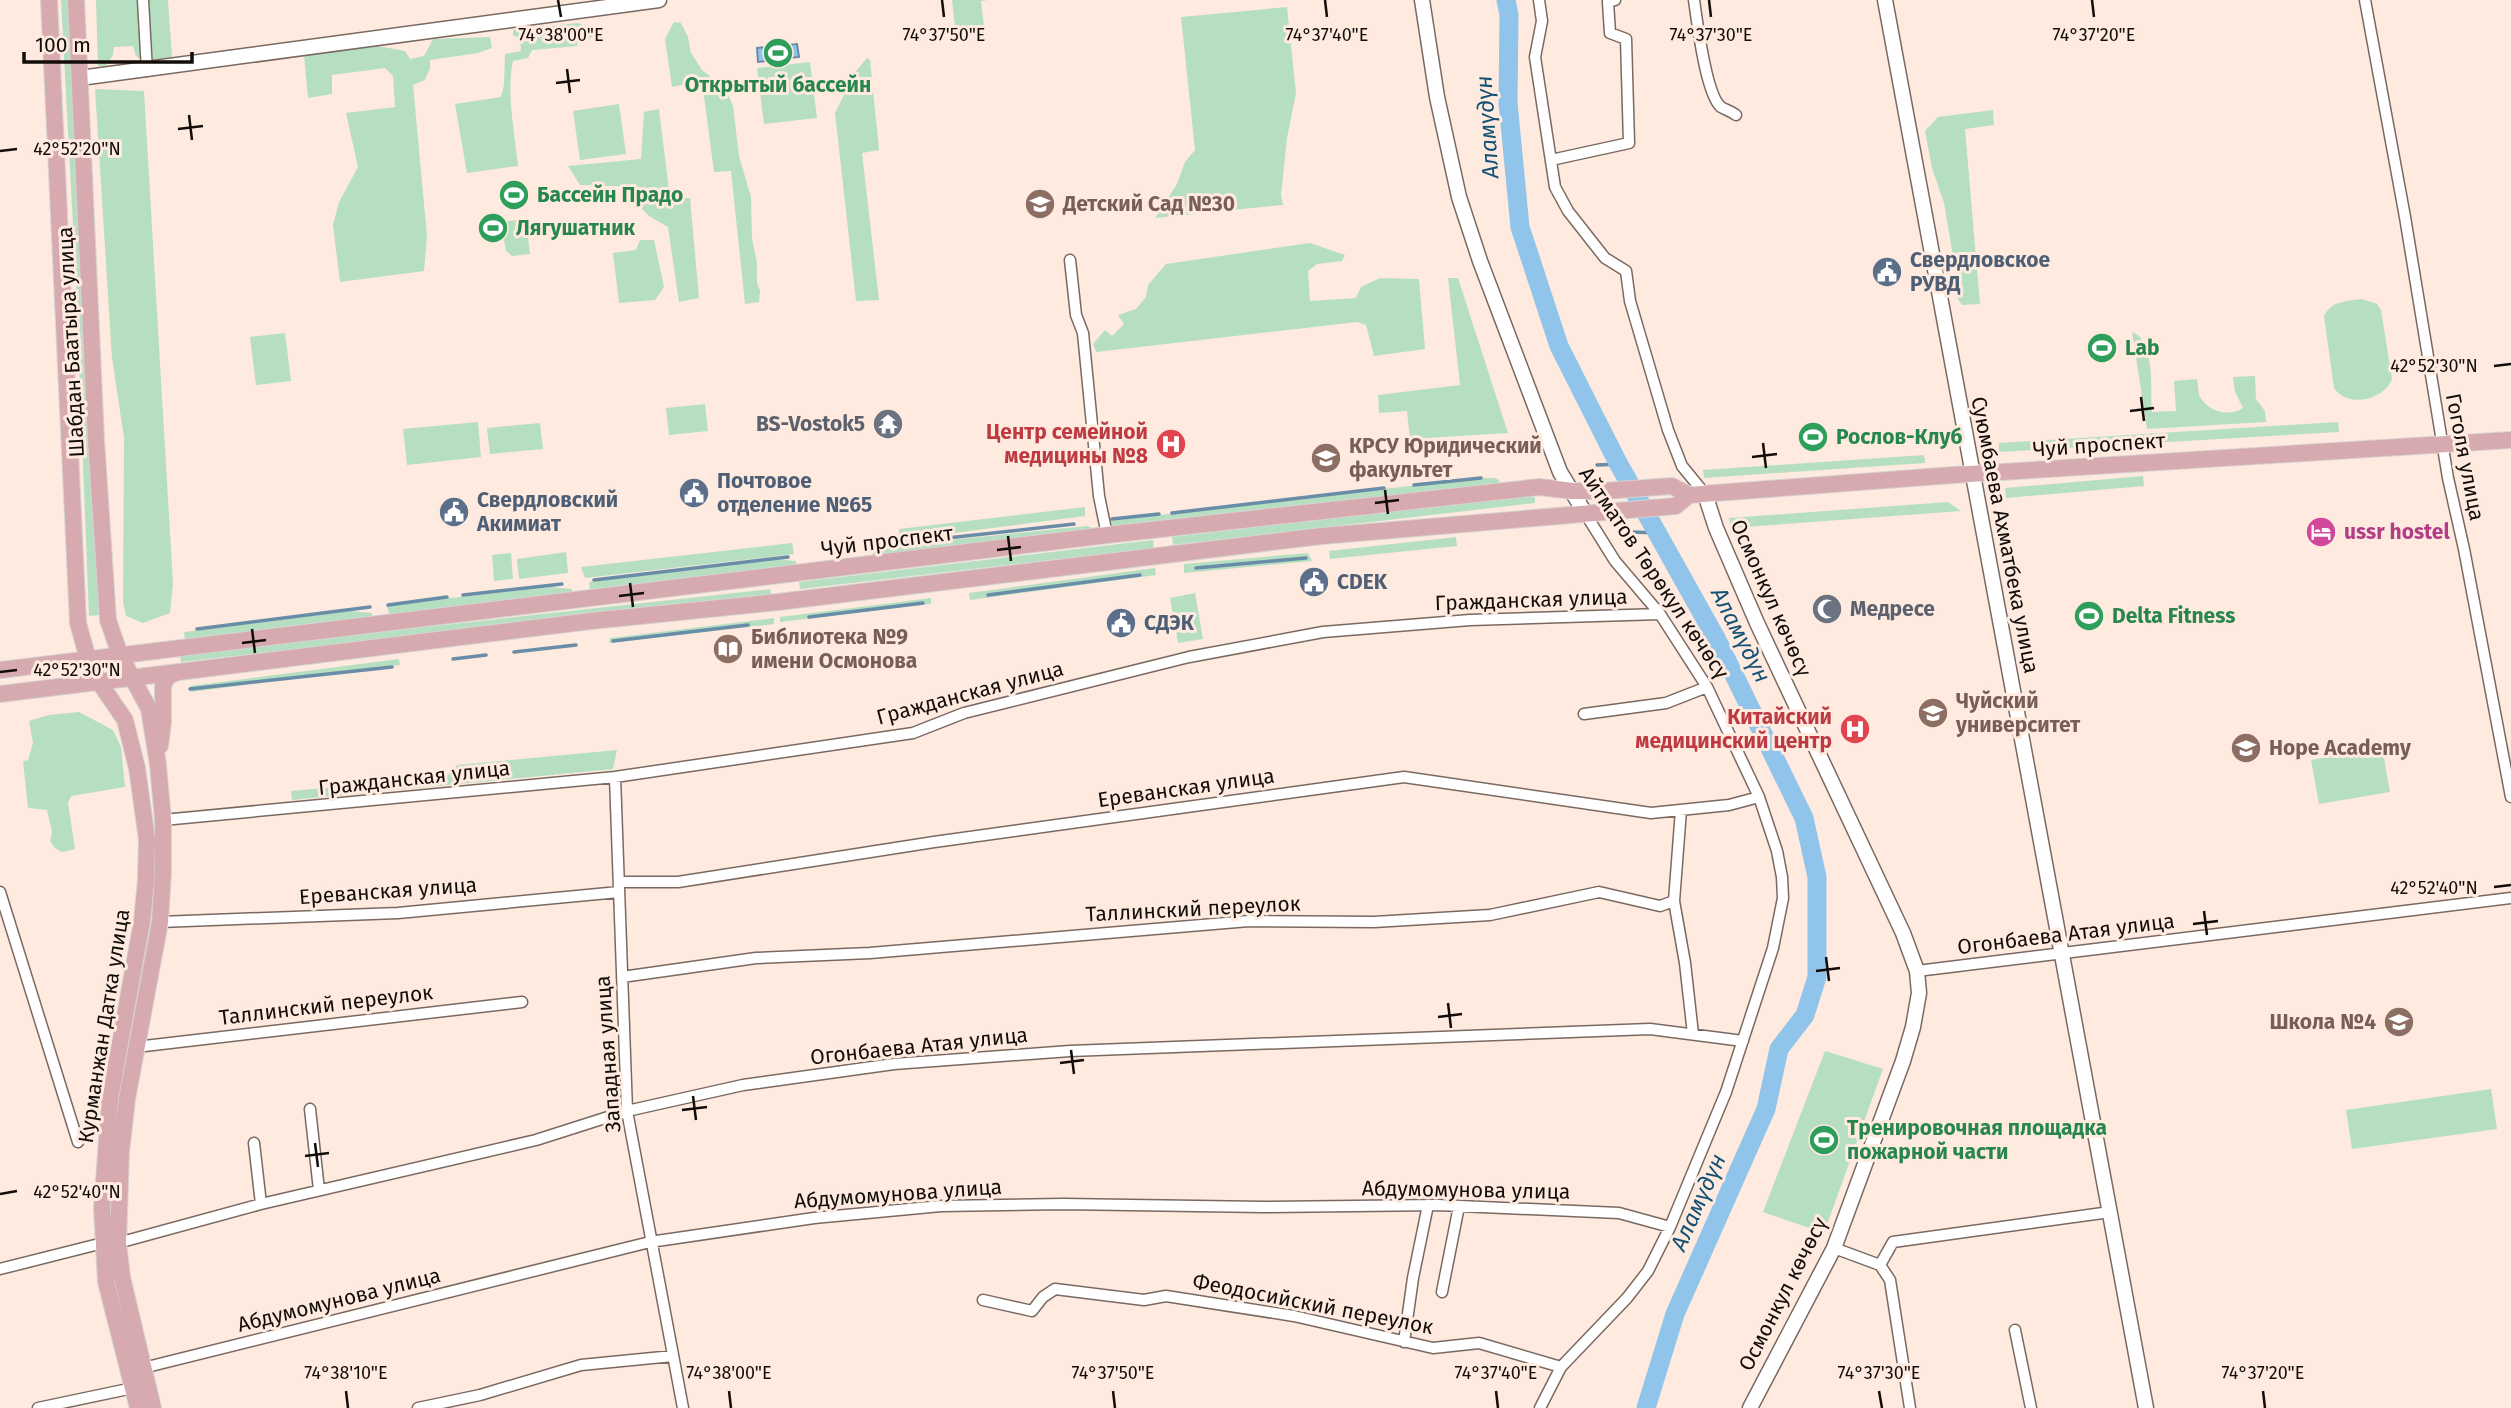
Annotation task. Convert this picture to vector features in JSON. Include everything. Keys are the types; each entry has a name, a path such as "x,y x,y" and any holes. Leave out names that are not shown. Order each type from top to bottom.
{"main road":[{"name":"Шабдан Баатыра улица","path":"49,0 78,623 88,659"},
{"name":"Шабдан Баатыра улица","path":"76,0 96,440 108,620 120,655 132,678"},
{"name":"Чуй проспект","path":"0,694 591,621 787,601 1322,536 1615,510 1690,498 1972,474 2511,440"},
{"name":"Чуй проспект","path":"0,670 1107,535 1539,486 1573,491 1672,486 1690,498"},
{"path":"784,575 787,601"},
{"name":"Курманжан Датка улица","path":"88,659 99,682 125,720 137,768 147,840 142,921 110,1099 105,1151 111,1243 122,1277 153,1408"},
{"path":"158,765 163,722 163,685 168,676 179,672"},
{"name":"Курманжан Датка улица","path":"132,678 149,709 158,765 163,820 163,871 160,922 136,1048 106,1282 138,1408"}],"street":[{"path":"143,0 146,71"},
{"path":"80,78 659,0"},
{"name":"Айтматов Төрөкул көчөсү","path":"1422,0 1437,97 1460,197 1480,261 1560,472 1615,561 1660,614 1707,687 1759,797 1777,851 1782,877 1781,914 1773,948 1706,1145 1670,1227 1648,1271 1627,1298 1561,1367 1540,1408"},
{"name":"Осмонкул көчөсү","path":"1539,0 1542,20 1535,57 1555,187 1568,211 1605,258 1626,271 1630,301 1690,498 1716,528 1757,623 1903,933 1917,971 1919,993 1907,1050 1834,1248 1750,1408"},
{"path":"1551,160 1629,143 1626,39 1610,33 1608,2 1615,0"},
{"path":"1694,0 1706,69 1715,97 1721,106 1736,115"},
{"name":"Суюмбаева Ахматбека улица","path":"1885,0 2146,1408"},
{"name":"Гоголя улица","path":"2365,0 2403,205 2442,444 2511,797"},
{"path":"1070,260 1076,316 1083,332 1099,496 1107,535"},
{"name":"Гражданская улица","path":"163,820 615,777 913,733 964,713 1178,660 1323,632 1469,620 1660,614"},
{"path":"1584,714 1666,703 1707,687"},
{"name":"Западная улица","path":"615,777 627,1111 683,1408"},
{"name":"Ереванская улица","path":"160,922 398,913 678,882 934,842 1404,777 1651,813 1729,805 1759,797"},
{"path":"1681,810 1674,901 1685,963 1693,1034"},
{"name":"Курманжан Датка улица","path":"0,892 78,1142"},
{"name":"Таллинский переулок","path":"622,977 755,958 870,953 1250,921 1374,922 1490,915 1599,892 1660,906 1674,901"},
{"name":"Огонбаева Атая улица","path":"1917,971 2511,898"},
{"name":"Таллинский переулок","path":"136,1048 522,1002"},
{"name":"Огонбаева Атая улица","path":"0,1269 319,1190 536,1140 627,1111 743,1085 894,1064 1056,1052 1650,1029 1743,1041"},
{"path":"310,1109 319,1190"},
{"path":"254,1143 261,1204"},
{"name":"Абдумомунова улица","path":"143,1368 650,1242 814,1218 941,1206 1063,1203 1263,1207 1428,1205 1619,1213 1670,1227"},
{"path":"1405,1342 1413,1278 1428,1205"},
{"path":"1442,1292 1459,1206"},
{"path":"1880,1265 1893,1242 2110,1212"},
{"path":"1834,1248 1880,1265 1890,1279 1910,1408"},
{"name":"Феодосийский переулок","path":"983,1300 1032,1311 1043,1297 1055,1289 1144,1300 1166,1297 1294,1316 1433,1348 1479,1343 1561,1367"},
{"path":"2015,1330 2031,1408"},
{"path":"418,1408 480,1395 581,1365 673,1356"},
{"path":"38,1408 133,1388"}],"green space":[{"path":"61,0 71,0 99,615 89,616 75,263"},
{"path":"96,0 168,0 172,57 143,61 136,56 133,46 114,47 113,55 106,66 98,66"},
{"path":"952,0 988,0 981,1 985,36 956,36"},
{"path":"1287,7 1296,93 1287,138 1281,195 1283,205 1155,218 1177,184 1185,162 1195,150 1181,17"},
{"path":"674,22 681,23 688,37 691,53 702,70 725,88 733,106 739,156 751,197 752,239 757,263 759,302 745,304 731,171 714,172 703,89 686,84 672,87 665,39"},
{"path":"578,23 588,27 593,36 589,39 579,37 577,46 532,50 528,58 513,61 511,99 518,166 467,173 455,104 501,97 505,54 521,51 520,39 513,35 513,30"},
{"path":"490,37 492,48 478,53 430,60 425,80 413,85 427,236 424,271 340,282 333,225 339,202 358,167 346,113 395,107 393,76 385,68 332,75 332,94 308,98 304,55 378,46 405,51 410,59 424,56 433,39"},
{"path":"867,58 870,60 879,150 862,153 879,300 856,301 835,113 856,71"},
{"path":"810,62 817,118 764,124 757,68"},
{"path":"95,89 144,91 173,583 170,613 143,623 126,616 123,602 124,438 112,358"},
{"path":"619,104 626,154 580,160 573,111"},
{"path":"659,109 670,198 690,198 699,298 679,302 668,227 641,208 640,187 580,185 568,166 641,159 644,112"},
{"path":"1993,110 1994,125 1965,129 1980,304 1962,305 1958,299 1944,203 1932,168 1925,131 1938,117"},
{"path":"508,221 526,221 530,254 512,256 506,251 502,230"},
{"path":"640,240 654,240 664,287 655,300 619,303 613,253 636,250"},
{"path":"1310,243 1345,255 1342,261 1317,264 1308,271 1310,301 1356,298 1361,287 1380,278 1419,279 1425,349 1374,356 1366,325 1357,322 1096,352 1093,344 1105,330 1112,336 1124,324 1118,315 1136,309 1146,297 1148,285 1166,264"},
{"path":"1448,278 1458,278 1508,433 1410,439 1407,411 1379,413 1378,395 1460,385"},
{"path":"2362,299 2377,304 2381,310 2392,379 2387,387 2373,397 2356,400 2347,398 2334,388 2324,316 2335,305"},
{"path":"2132,332 2140,337 2148,355 2152,412 2176,411 2174,381 2197,379 2200,397 2208,406 2219,412 2237,411 2243,408 2235,392 2233,377 2255,376 2256,399 2265,411 2266,422 2147,429"},
{"path":"285,333 291,381 256,385 250,337"},
{"path":"705,404 708,431 669,435 666,408"},
{"path":"478,422 481,457 407,465 403,429"},
{"path":"2338,422 2339,432 1999,452 1999,443"},
{"path":"540,423 543,449 490,454 487,428"},
{"path":"1924,455 1925,463 1704,478 1703,470"},
{"path":"2143,476 2144,486 2006,498 2005,488"},
{"path":"1494,478 1499,480 1499,484 1111,529 1109,521"},
{"path":"1530,496 1535,498 1535,503 1173,545 1172,537"},
{"path":"1948,502 1961,511 1731,528 1729,518"},
{"path":"1085,507 1085,516 900,540 899,529"},
{"path":"1087,526 1092,528 1093,533 873,556 872,548"},
{"path":"1456,537 1457,546 1330,559 1329,551"},
{"path":"1153,540 1154,548 800,589 799,582"},
{"path":"792,543 794,554 585,578 581,567"},
{"path":"566,552 568,573 519,579 517,559"},
{"path":"511,553 513,579 494,581 492,555"},
{"path":"1308,553 1312,561 1184,573 1184,564"},
{"path":"775,559 796,561 796,565 590,590 589,582"},
{"path":"1155,568 1156,575 970,600 969,593"},
{"path":"551,587 572,589 572,593 389,614 387,605"},
{"path":"770,589 772,596 181,662 180,654"},
{"path":"1195,593 1203,639 1178,643 1170,598"},
{"path":"931,598 931,604 780,622 780,617"},
{"path":"350,611 372,613 372,617 185,639 184,632"},
{"path":"774,618 774,624 609,643 610,638"},
{"path":"399,659 400,665 191,692 190,686"},
{"path":"79,712 113,730 121,747 125,787 71,796 68,803 75,849 62,852 50,841 52,832 47,810 28,808 23,761 28,760 33,743 29,721 49,715"},
{"path":"2382,747 2390,792 2319,804 2311,760"},
{"path":"617,750 613,769 292,800 291,791 446,777 457,765"},
{"name":"Тренировочная площадка пожарной части","path":"1825,1051 1883,1069 1824,1233 1763,1212"},
{"path":"2491,1089 2497,1129 2352,1149 2346,1110"}],"water":[{"name":"Открытый бассейн","path":"797,44 799,57 758,62 757,48"}],"waterway":[{"name":"Аламүдүн","path":"1506,0 1509,15 1508,103 1520,227 1559,346 1617,461 1717,640 1804,818 1817,877 1817,977 1805,1015 1779,1049 1766,1109 1675,1314 1646,1408"},
{"path":"1597,465 1618,464"},
{"path":"1414,485 1481,478"},
{"path":"1172,513 1384,488"},
{"path":"1112,519 1159,514"},
{"path":"929,540 1074,524"},
{"path":"1633,532 1657,533"},
{"path":"901,543 920,541"},
{"path":"594,580 788,557"},
{"path":"1196,568 1306,558"},
{"path":"988,595 1140,575"},
{"path":"463,595 562,584"},
{"path":"388,605 447,597"},
{"path":"809,617 923,603"},
{"path":"197,629 370,607"},
{"path":"613,641 748,625"},
{"path":"514,652 576,645"},
{"path":"453,659 486,655"},
{"path":"190,689 392,667"}],"place":[{"name":"Открытый бассейн","path":"778,53"},
{"name":"Бассейн Прадо","path":"514,195"},
{"name":"Детский Сад №30","path":"1040,204"},
{"name":"Лягушатник","path":"493,228"},
{"name":"Свердловское РУВД","path":"1887,272"},
{"name":"Lab","path":"2102,348"},
{"name":"BS-Vostok5","path":"888,424"},
{"name":"Рослов-Клуб","path":"1813,437"},
{"name":"Центр семейной медицины №8","path":"1171,444"},
{"name":"КРСУ Юридический факультет","path":"1326,458"},
{"name":"Почтовое отделение №65","path":"694,493"},
{"name":"Свердловский Акимиат","path":"454,512"},
{"name":"ussr hostel","path":"2321,532"},
{"name":"CDEK","path":"1314,582"},
{"name":"Медресе","path":"1827,609"},
{"name":"Delta Fitness","path":"2089,616"},
{"name":"СДЭК","path":"1121,623"},
{"name":"Библиотека №9 имени Осмонова","path":"728,649"},
{"name":"Чуйский университет","path":"1933,713"},
{"name":"Китайский медицинский центр","path":"1855,729"},
{"name":"Hope Academy","path":"2246,748"},
{"name":"Школа №4","path":"2399,1022"},
{"name":"Тренировочная площадка пожарной части","path":"1824,1140"}]}
